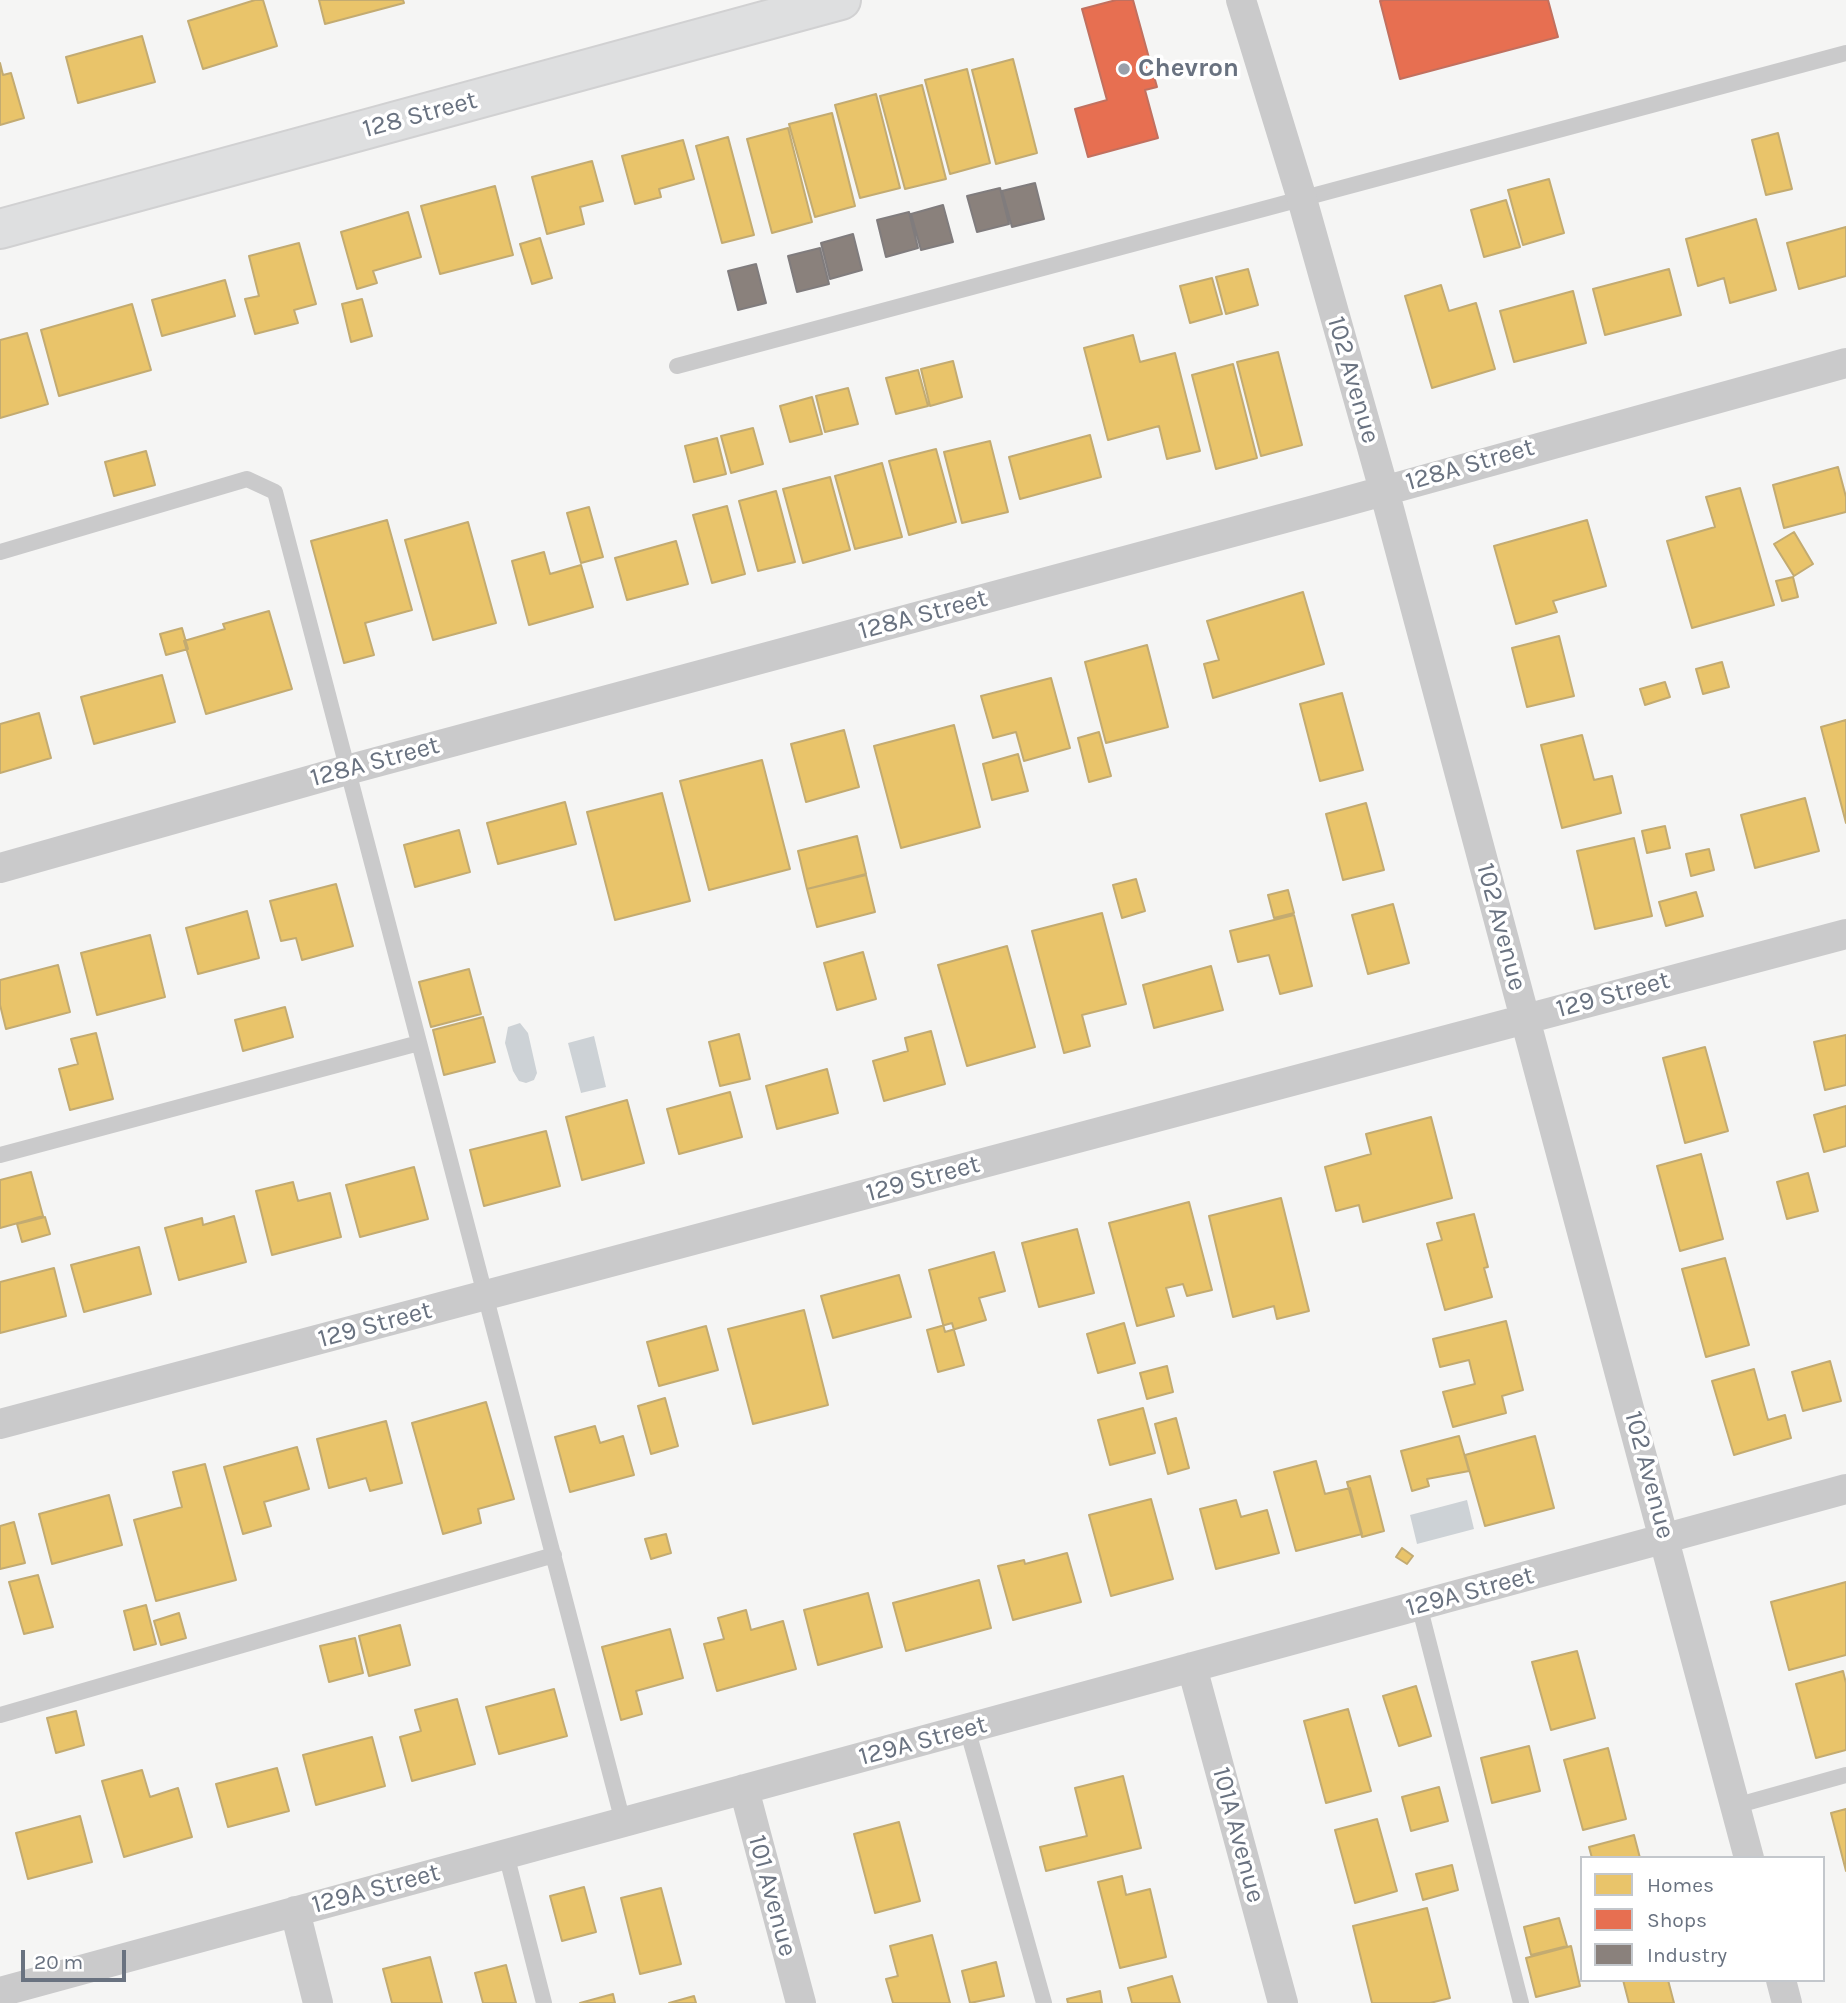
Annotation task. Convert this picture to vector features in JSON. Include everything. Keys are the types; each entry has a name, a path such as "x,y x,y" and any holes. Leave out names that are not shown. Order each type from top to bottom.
{"main road":[{"name":"128 Street","path":"0,229 841,0"}],"street":[{"name":"102 Avenue","path":"1241,0 1302,199 1384,489 1666,1538 1748,1856"},
{"name":"128A Street","path":"0,868 347,770 1846,363"},
{"name":"129 Street","path":"0,1424 1846,934"},
{"name":"129A Street","path":"0,1992 1846,1489"},
{"name":"101A Avenue","path":"1192,1667 1283,2003"},
{"name":"101 Avenue","path":"744,1789 801,2003"},
{"path":"295,1911 318,2003"},
{"path":"1782,1982 1787,2003"}],"lane":[{"path":"677,366 1846,53"},
{"path":"0,552 247,479 275,492 624,1822"},
{"path":"0,1155 419,1042"},
{"path":"0,1716 554,1555"},
{"path":"1419,1605 1521,2003"},
{"path":"967,1728 1044,2003"},
{"path":"1735,1806 1846,1775"},
{"path":"506,1854 544,2003"}],"shaded area":[{"path":"520,1023 528,1033 537,1073 534,1080 526,1083 519,1081 513,1071 505,1043 508,1027"},
{"path":"594,1036 606,1087 581,1093 568,1043"},
{"path":"1467,1500 1474,1529 1417,1544 1410,1515"}],"building: Homes":[{"path":"255,0 263,0 277,46 203,69 188,21"},
{"path":"319,0 403,0 404,3 325,24"},
{"path":"142,36 155,82 78,103 66,57"},
{"path":"1013,59 1037,153 996,164 972,70"},
{"path":"0,63 3,75 11,73 24,118 0,125"},
{"path":"967,69 990,163 950,174 925,80"},
{"path":"922,85 946,179 905,189 880,96"},
{"path":"876,94 900,188 860,198 835,105"},
{"path":"832,113 855,206 815,217 789,124"},
{"path":"788,128 812,222 772,233 747,139"},
{"path":"1778,133 1792,189 1766,195 1752,140"},
{"path":"728,137 754,235 722,243 696,146"},
{"path":"683,140 694,179 659,189 661,197 635,204 622,156"},
{"path":"592,161 603,201 580,207 584,224 547,234 532,177"},
{"path":"1549,179 1564,233 1523,245 1508,190"},
{"path":"495,186 513,255 440,274 421,206"},
{"path":"1506,200 1520,247 1484,257 1471,210"},
{"path":"408,212 421,257 373,271 377,283 357,289 341,232"},
{"path":"1756,219 1776,290 1730,303 1724,278 1698,286 1686,239"},
{"path":"1846,227 1846,276 1799,289 1787,243"},
{"path":"540,238 552,278 532,284 520,244"},
{"path":"299,243 316,304 294,310 298,323 255,334 245,299 259,296 249,256"},
{"path":"1248,269 1258,305 1226,314 1216,277"},
{"path":"1669,269 1681,315 1605,335 1593,289"},
{"path":"1212,278 1222,314 1190,323 1180,286"},
{"path":"225,280 235,316 162,336 152,300"},
{"path":"1441,285 1449,311 1476,303 1495,369 1432,388 1405,296"},
{"path":"1573,291 1586,343 1514,362 1500,311"},
{"path":"362,299 372,336 351,342 342,304"},
{"path":"132,304 151,370 59,396 41,330"},
{"path":"27,333 48,404 0,418 0,340"},
{"path":"1133,335 1140,362 1175,353 1200,451 1167,459 1159,426 1108,440 1084,348"},
{"path":"1278,352 1302,445 1261,456 1237,362"},
{"path":"953,361 962,397 930,406 921,369"},
{"path":"1233,364 1257,458 1216,469 1192,375"},
{"path":"918,370 928,406 896,414 886,378"},
{"path":"848,388 858,424 825,432 816,396"},
{"path":"812,397 822,434 790,442 780,406"},
{"path":"753,428 763,464 731,473 721,436"},
{"path":"1090,435 1101,477 1020,499 1009,457"},
{"path":"717,438 726,474 694,482 685,446"},
{"path":"990,441 1008,512 962,523 944,452"},
{"path":"936,449 956,522 909,535 889,461"},
{"path":"146,451 155,485 114,496 105,462"},
{"path":"882,463 902,537 855,549 835,476"},
{"path":"1838,467 1846,497 1846,512 1784,528 1773,485"},
{"path":"830,477 850,550 803,563 783,489"},
{"path":"1740,488 1774,605 1692,628 1667,541 1715,527 1706,497"},
{"path":"776,491 795,562 758,571 739,501"},
{"path":"727,506 745,574 712,583 693,515"},
{"path":"589,507 603,557 581,563 567,513"},
{"path":"387,520 412,610 365,623 374,655 344,663 311,541"},
{"path":"1587,520 1606,586 1553,601 1557,612 1516,624 1494,546"},
{"path":"468,522 496,623 433,640 405,540"},
{"path":"1794,532 1813,564 1794,576 1774,544"},
{"path":"676,541 688,584 627,600 615,558"},
{"path":"544,552 550,574 581,565 593,607 529,625 512,561"},
{"path":"1793,577 1798,597 1782,601 1776,581"},
{"path":"1303,592 1324,664 1213,698 1204,664 1219,660 1207,621"},
{"path":"269,611 292,689 206,714 184,641 225,629 223,624"},
{"path":"182,628 188,649 166,655 160,634"},
{"path":"1559,636 1574,696 1527,707 1512,648"},
{"path":"1147,645 1168,727 1106,743 1085,662"},
{"path":"1722,662 1729,687 1703,694 1696,669"},
{"path":"162,675 175,722 94,744 81,697"},
{"path":"1051,678 1070,748 1024,761 1016,732 993,738 981,696"},
{"path":"1665,682 1670,697 1645,705 1640,689"},
{"path":"1342,693 1363,770 1320,781 1300,704"},
{"path":"39,713 51,758 0,773 0,724"},
{"path":"1846,720 1846,823 1821,727"},
{"path":"954,725 980,827 901,848 874,746"},
{"path":"844,730 859,787 806,802 791,744"},
{"path":"1099,732 1111,776 1089,782 1078,738"},
{"path":"1582,735 1594,780 1612,776 1621,813 1562,828 1541,745"},
{"path":"1018,754 1028,791 992,800 983,764"},
{"path":"762,760 790,869 709,890 680,781"},
{"path":"662,793 690,901 615,920 587,812"},
{"path":"1805,798 1819,851 1755,868 1741,815"},
{"path":"565,802 576,844 498,864 487,823"},
{"path":"1366,803 1384,870 1343,880 1326,814"},
{"path":"1665,826 1670,848 1647,853 1642,831"},
{"path":"459,830 470,872 415,887 404,845"},
{"path":"857,836 866,874 807,889 798,851"},
{"path":"1634,838 1652,916 1595,929 1577,851"},
{"path":"1709,849 1714,870 1691,876 1686,854"},
{"path":"866,875 875,912 817,927 807,889"},
{"path":"1136,879 1145,911 1122,918 1113,885"},
{"path":"336,884 353,946 302,960 296,938 281,941 270,901"},
{"path":"1288,890 1294,913 1274,918 1268,895"},
{"path":"1696,892 1703,916 1666,926 1659,902"},
{"path":"1393,904 1409,963 1368,974 1352,915"},
{"path":"247,911 259,958 198,974 186,928"},
{"path":"1102,913 1126,1004 1082,1015 1090,1046 1064,1053 1032,931"},
{"path":"1294,915 1312,986 1280,994 1269,955 1238,962 1230,931"},
{"path":"150,935 165,997 97,1015 81,953"},
{"path":"1007,946 1035,1047 967,1066 938,965"},
{"path":"863,952 876,999 837,1010 824,963"},
{"path":"58,965 70,1012 6,1029 0,1005 0,980"},
{"path":"1211,966 1223,1010 1154,1028 1143,985"},
{"path":"469,969 481,1014 431,1027 419,982"},
{"path":"285,1007 293,1037 243,1051 235,1020"},
{"path":"483,1017 495,1062 444,1075 433,1030"},
{"path":"931,1031 945,1084 884,1101 873,1061 908,1051 905,1038"},
{"path":"96,1033 113,1099 70,1110 59,1069 78,1064 71,1039"},
{"path":"739,1034 750,1079 720,1086 709,1042"},
{"path":"1846,1035 1846,1085 1825,1090 1814,1042"},
{"path":"1705,1047 1728,1131 1685,1143 1663,1058"},
{"path":"827,1069 838,1113 777,1129 766,1086"},
{"path":"730,1092 742,1137 679,1154 667,1109"},
{"path":"627,1100 644,1163 582,1180 566,1117"},
{"path":"1846,1106 1846,1146 1824,1152 1814,1115"},
{"path":"1431,1117 1452,1198 1363,1222 1359,1205 1336,1211 1325,1167 1371,1154 1366,1134"},
{"path":"546,1131 560,1186 484,1206 470,1150"},
{"path":"1701,1154 1723,1239 1680,1251 1657,1166"},
{"path":"414,1167 428,1219 360,1237 346,1185"},
{"path":"31,1172 43,1216 0,1228 0,1180"},
{"path":"1808,1173 1818,1211 1787,1219 1777,1182"},
{"path":"293,1182 298,1201 330,1193 341,1237 272,1255 256,1191"},
{"path":"1281,1198 1309,1311 1277,1319 1274,1306 1233,1317 1209,1216"},
{"path":"1189,1202 1212,1290 1187,1296 1183,1284 1166,1288 1174,1316 1137,1326 1109,1223"},
{"path":"1474,1214 1488,1267 1484,1268 1492,1297 1445,1310 1427,1244 1442,1240 1437,1223"},
{"path":"234,1216 246,1262 179,1280 165,1228 202,1218 203,1225"},
{"path":"45,1217 50,1234 22,1242 17,1224"},
{"path":"1077,1229 1094,1293 1039,1307 1022,1243"},
{"path":"139,1247 151,1294 84,1312 71,1265"},
{"path":"994,1252 1005,1291 979,1298 986,1320 945,1332 929,1270"},
{"path":"1725,1258 1749,1345 1706,1357 1682,1269"},
{"path":"54,1268 66,1316 0,1333 0,1282"},
{"path":"899,1275 911,1317 833,1338 821,1296"},
{"path":"804,1310 828,1405 753,1424 728,1329"},
{"path":"1506,1321 1523,1390 1502,1396 1506,1413 1453,1427 1443,1392 1475,1384 1469,1360 1440,1367 1433,1339"},
{"path":"952,1323 964,1365 938,1372 927,1330"},
{"path":"1124,1323 1135,1363 1098,1373 1087,1334"},
{"path":"706,1326 718,1370 659,1386 647,1342"},
{"path":"1830,1361 1841,1401 1803,1411 1792,1372"},
{"path":"1167,1366 1173,1392 1147,1399 1140,1373"},
{"path":"1754,1369 1768,1420 1785,1415 1791,1438 1734,1455 1712,1381"},
{"path":"665,1398 678,1446 651,1454 638,1406"},
{"path":"486,1402 514,1499 478,1509 481,1523 443,1534 412,1423"},
{"path":"1143,1408 1155,1453 1110,1465 1098,1420"},
{"path":"1176,1418 1189,1468 1168,1474 1155,1424"},
{"path":"386,1421 402,1483 370,1491 366,1478 329,1488 317,1439"},
{"path":"595,1426 600,1443 623,1436 634,1475 570,1492 555,1437"},
{"path":"1459,1436 1469,1471 1427,1479 1429,1486 1412,1491 1401,1451"},
{"path":"1535,1436 1554,1508 1485,1526 1465,1455"},
{"path":"297,1447 309,1489 264,1502 271,1526 243,1534 224,1467"},
{"path":"1316,1461 1325,1494 1350,1488 1362,1534 1296,1551 1274,1472"},
{"path":"205,1464 236,1580 156,1601 134,1520 182,1507 173,1472"},
{"path":"1370,1476 1384,1531 1362,1537 1347,1482"},
{"path":"109,1495 122,1545 52,1564 39,1514"},
{"path":"1151,1499 1173,1579 1111,1596 1089,1515"},
{"path":"1236,1500 1241,1517 1267,1510 1279,1553 1216,1569 1200,1509"},
{"path":"14,1522 25,1563 0,1569 0,1526"},
{"path":"666,1534 671,1553 651,1559 645,1539"},
{"path":"1402,1548 1413,1556 1407,1564 1396,1557"},
{"path":"1067,1553 1081,1602 1013,1620 998,1566 1024,1560 1025,1564"},
{"path":"38,1575 53,1627 24,1634 9,1582"},
{"path":"979,1580 991,1628 906,1651 893,1603"},
{"path":"1846,1582 1846,1655 1789,1670 1771,1602"},
{"path":"868,1593 882,1647 818,1665 804,1610"},
{"path":"146,1605 156,1644 134,1650 124,1611"},
{"path":"746,1610 751,1630 783,1621 796,1669 717,1691 704,1644 724,1639 718,1618"},
{"path":"179,1613 186,1638 161,1645 154,1621"},
{"path":"400,1625 410,1665 369,1676 359,1636"},
{"path":"670,1629 683,1678 636,1691 642,1714 621,1720 602,1647"},
{"path":"355,1638 363,1673 329,1682 320,1646"},
{"path":"1577,1651 1595,1718 1551,1730 1532,1662"},
{"path":"1843,1671 1846,1683 1846,1750 1816,1758 1796,1684"},
{"path":"1416,1686 1431,1736 1399,1746 1383,1696"},
{"path":"554,1689 567,1736 499,1754 486,1707"},
{"path":"457,1699 475,1764 412,1781 400,1737 421,1731 415,1710"},
{"path":"1348,1709 1371,1791 1326,1803 1304,1721"},
{"path":"76,1711 84,1745 56,1753 47,1718"},
{"path":"372,1737 385,1786 316,1805 303,1755"},
{"path":"1529,1746 1540,1791 1492,1803 1481,1758"},
{"path":"1608,1748 1626,1819 1583,1830 1564,1760"},
{"path":"277,1768 289,1811 228,1827 216,1784"},
{"path":"142,1770 150,1797 178,1788 192,1837 124,1857 102,1781"},
{"path":"1123,1776 1141,1848 1046,1871 1040,1847 1087,1836 1075,1788"},
{"path":"1439,1787 1448,1821 1411,1831 1402,1797"},
{"path":"1846,1809 1846,1871 1831,1813"},
{"path":"80,1816 92,1862 28,1879 16,1833"},
{"path":"1377,1819 1397,1891 1355,1903 1335,1830"},
{"path":"899,1822 920,1901 875,1913 854,1834"},
{"path":"1634,1835 1639,1856 1591,1856 1589,1847"},
{"path":"1452,1865 1458,1890 1423,1900 1416,1874"},
{"path":"1122,1876 1126,1895 1150,1889 1166,1957 1120,1968 1098,1882"},
{"path":"584,1887 596,1932 562,1941 550,1896"},
{"path":"661,1888 681,1964 640,1974 621,1898"},
{"path":"1427,1908 1450,1998 1430,2003 1372,2003 1353,1926"},
{"path":"1559,1918 1567,1946 1531,1955 1524,1927"},
{"path":"932,1935 950,2003 893,2003 886,1979 898,1976 890,1946"},
{"path":"1571,1946 1580,1986 1536,1997 1526,1958"},
{"path":"430,1957 442,2003 392,2003 383,1969"},
{"path":"996,1962 1004,1996 970,2003 962,1971"},
{"path":"506,1965 516,2003 483,2003 475,1973"},
{"path":"1172,1976 1180,2003 1132,2003 1128,1988"},
{"path":"1624,1982 1669,1982 1674,2003 1629,2003"},
{"path":"1100,1991 1102,2003 1068,2003 1067,1999"},
{"path":"613,1994 615,2003 580,2003"},
{"path":"694,1996 696,2003 669,2003"}],"building: Shops":[{"path":"1116,0 1133,0 1157,87 1145,90 1158,138 1088,157 1075,109 1107,100 1082,9"},
{"path":"1548,0 1558,37 1400,79 1380,1"}],"building: Industry":[{"path":"1035,183 1044,219 1012,227 1002,191"},
{"path":"1000,188 1009,224 977,232 967,196"},
{"path":"943,205 953,242 921,250 911,214"},
{"path":"909,212 918,248 886,257 877,220"},
{"path":"853,234 862,270 830,279 821,243"},
{"path":"820,248 829,284 797,292 788,256"},
{"path":"756,264 766,303 738,310 728,271"}],"place":[{"name":"Chevron","path":"1124,69"}]}
